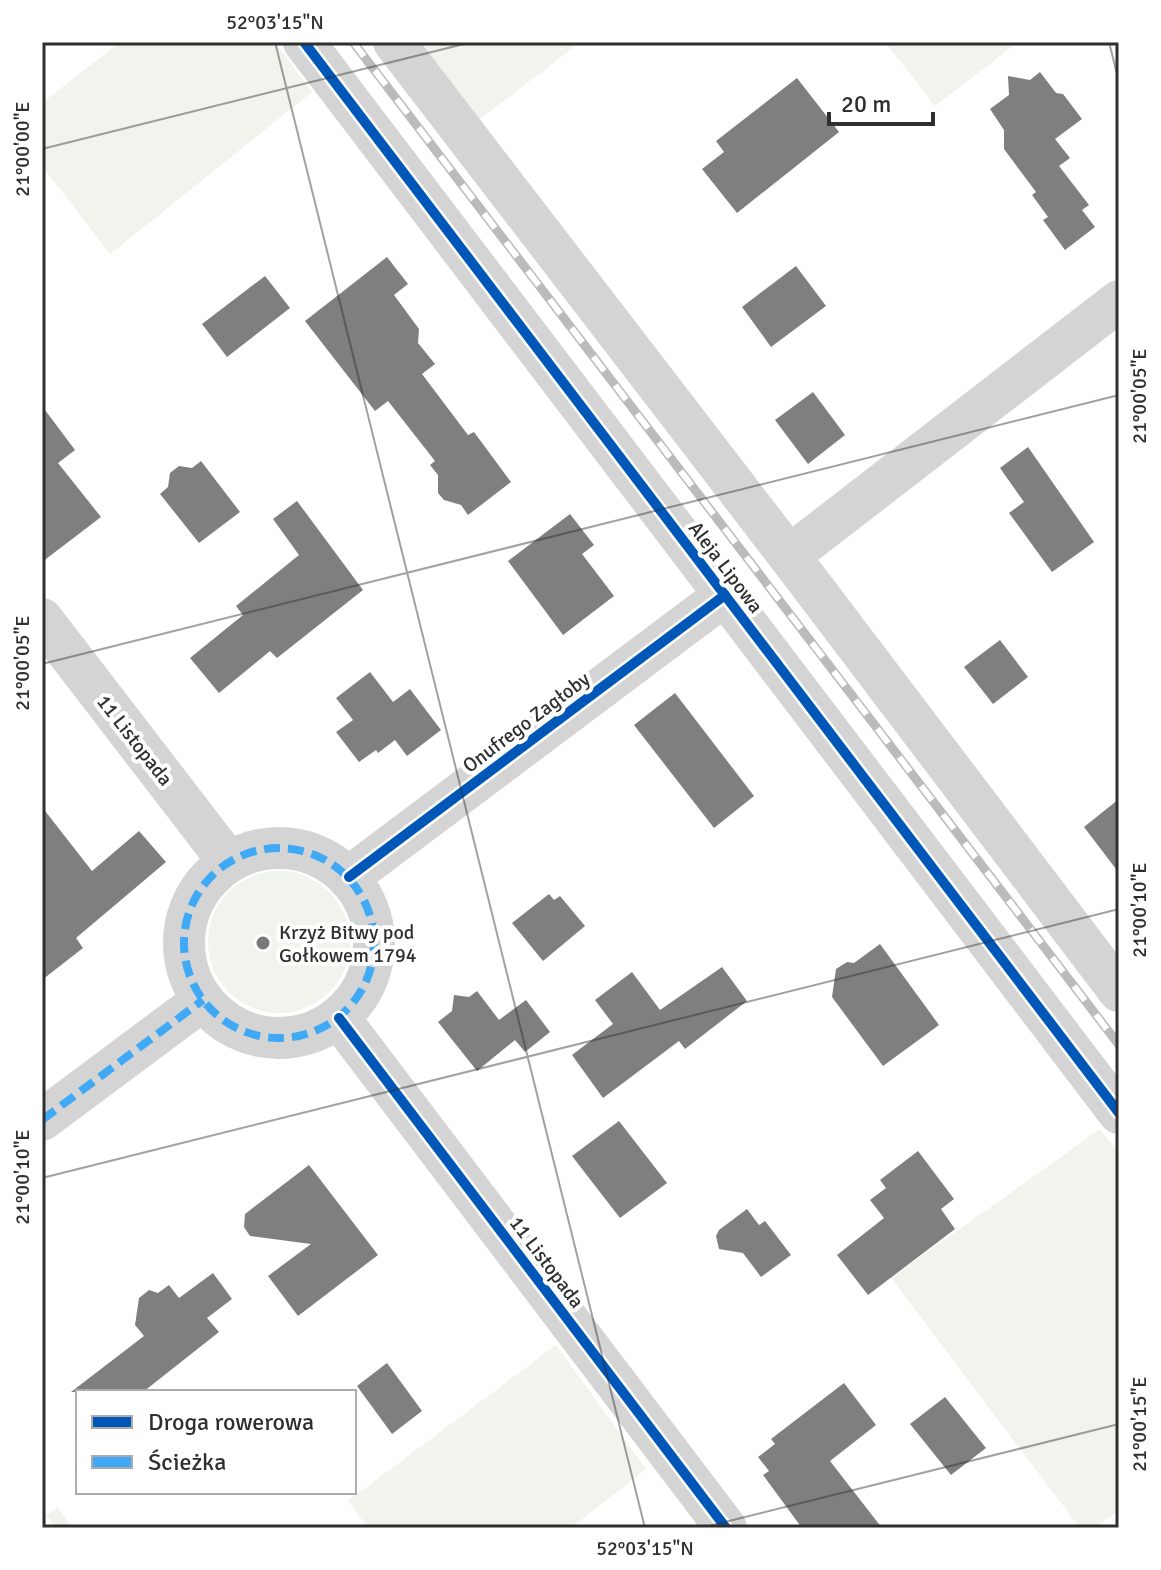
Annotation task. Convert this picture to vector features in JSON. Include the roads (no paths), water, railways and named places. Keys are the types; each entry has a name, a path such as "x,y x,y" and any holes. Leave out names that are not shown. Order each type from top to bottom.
{"street":[{"name":"Aleja Lipowa","path":"304,42 1119,1113"},
{"path":"394,42 1119,991"},
{"path":"789,556 1119,301"},
{"name":"Onufrego Zagłoby","path":"349,877 725,595"},
{"name":"11 Listopada","path":"42,619 228,861"},
{"path":"267,847 312,853 349,877 371,916 375,948 370,975 339,1018 307,1035 272,1038 235,1028 203,1000 187,970 183,942 189,911 203,885 228,861 267,847"},
{"path":"42,1120 203,1000"},
{"name":"11 Listopada","path":"339,1018 726,1528"}],"railway":[{"path":"353,42 1119,1045"}],"place":[{"name":"Krzyż Bitwy pod Gołkowem 1794","path":"263,943"}]}
